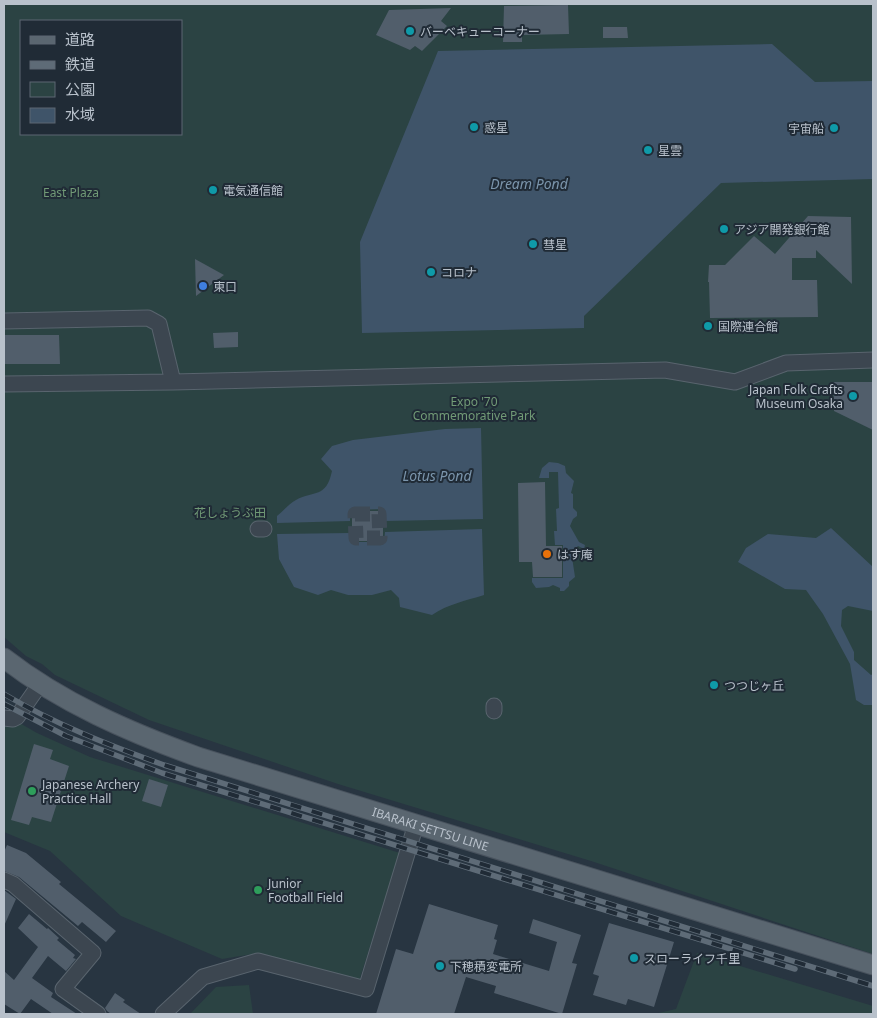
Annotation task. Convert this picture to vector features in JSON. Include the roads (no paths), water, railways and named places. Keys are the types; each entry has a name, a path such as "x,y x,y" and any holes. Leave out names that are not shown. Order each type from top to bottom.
{"main road":[{"name":"IBARAKI SETTSU LINE","path":"4,658 40,684 98,716 158,742 873,965"}],"street":[{"path":"4,321 148,318 159,324 173,382"},
{"path":"4,384 173,382 665,370 735,382 786,363 873,360"},
{"path":"4,718 13,720 17,717 40,684"},
{"path":"163,1014 203,977 258,960 366,989 416,824"},
{"path":"4,880 13,884 93,953 63,989 98,1014"}],"water":[{"name":"Dream Pond","path":"772,44 815,82 873,81 873,179 721,183 584,316 584,328 362,333 360,242 438,51"},
{"name":"Lotus Pond","path":"481,428 483,519 385,521 384,509 350,510 350,521 277,523 277,516 291,503 323,490 326,486 332,471 321,459 332,446 353,440 445,429"},
{"path":"549,462 565,466 566,473 574,481 571,493 573,494 573,508 577,512 577,516 573,519 570,526 579,542 585,545 584,549 578,546 576,548 575,556 572,557 575,577 569,582 569,586 564,591 560,591 560,588 553,585 536,588 532,582 532,578 563,578 563,545 555,545 554,531 557,531 556,509 559,508 558,472 549,472 549,478 539,478 542,468"},
{"path":"831,528 873,567 873,611 848,606 842,610 841,626 854,652 854,660 871,675 873,674 873,705 864,705 856,700 850,664 823,614 806,590 785,589 738,562 746,548 768,534 816,538"},
{"path":"482,529 484,595 450,605 432,615 400,607 399,598 391,590 372,595 348,595 331,590 318,595 294,587 279,559 277,534 350,533 351,542 384,542 385,532"}],"tunnel":[{"path":"355,514 379,514 380,538 356,538 355,514"}],"railway":[{"path":"4,694 82,733 164,765 873,986"},
{"path":"4,704 66,736 162,773 795,969"}],"place":[{"name":"バーベキューコーナー","path":"410,31"},
{"name":"惑星","path":"474,127"},
{"name":"宇宙船","path":"834,128"},
{"name":"星雲","path":"648,150"},
{"name":"電気通信館","path":"213,190"},
{"name":"アジア開発銀行館","path":"724,229"},
{"name":"彗星","path":"533,244"},
{"name":"コロナ","path":"431,272"},
{"name":"東口","path":"203,286"},
{"name":"国際連合館","path":"708,326"},
{"name":"Japan Folk Crafts Museum Osaka","path":"853,396"},
{"name":"はす庵","path":"547,554"},
{"name":"つつじヶ丘","path":"714,685"},
{"name":"Japanese Archery Practice Hall","path":"32,791"},
{"name":"Junior Football Field","path":"258,890"},
{"name":"スローライフ千里","path":"634,958"},
{"name":"下穂積変電所","path":"440,966"}],"park label":[{"name":"East Plaza","path":"71,192"},
{"name":"Expo '70 Commemorative Park","path":"474,408"},
{"name":"花しょうぶ田","path":"230,512"}]}
